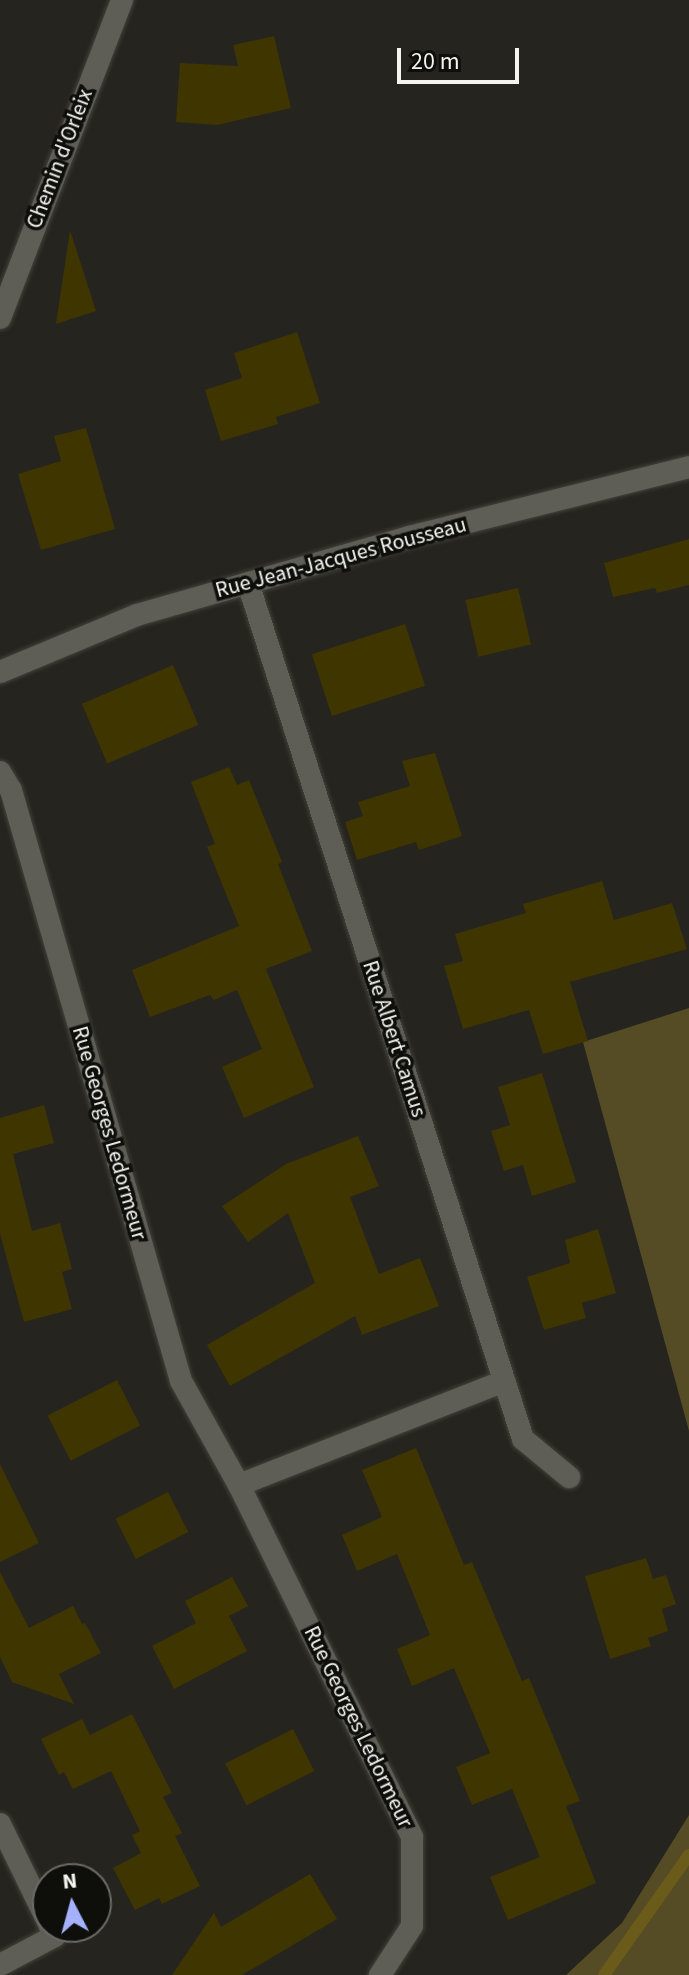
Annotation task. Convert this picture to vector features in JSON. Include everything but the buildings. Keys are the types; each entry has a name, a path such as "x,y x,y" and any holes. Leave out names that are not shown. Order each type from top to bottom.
{"street":[{"name":"Chemin d'Orleix","path":"0,318 122,0"},
{"name":"Rue Jean-Jacques Rousseau","path":"0,672 137,615 409,537 689,467"},
{"name":"Rue Albert Camus","path":"248,583 523,1439 569,1477"},
{"name":"Rue Georges Ledormeur","path":"0,772 11,790 181,1381 239,1485 412,1837 412,1926 380,1975"},
{"path":"239,1485 504,1381"},
{"path":"0,1824 32,1890"},
{"path":"0,1965 42,1943"}],"shaded area":[{"path":"689,1008 689,1431 583,1042"},
{"path":"689,1815 689,1975 566,1975 622,1923"}],"waterway":[{"path":"604,1975 689,1855"}]}
